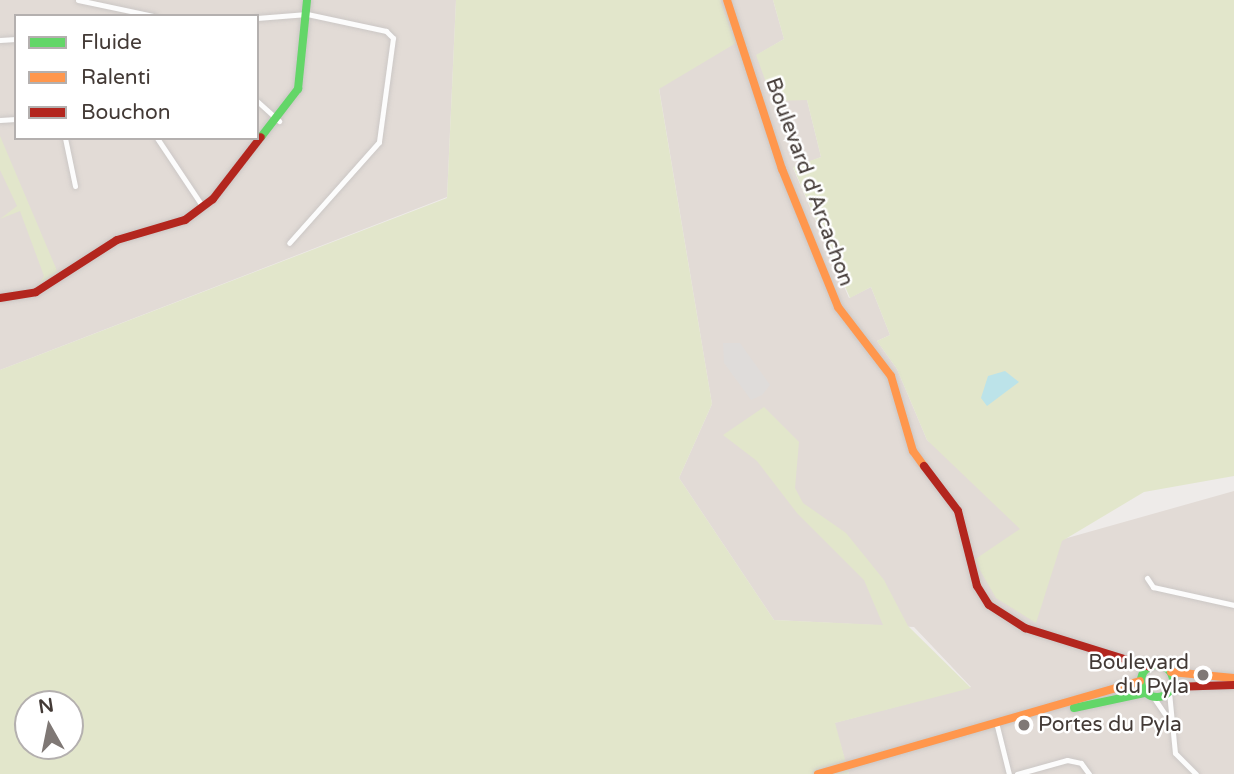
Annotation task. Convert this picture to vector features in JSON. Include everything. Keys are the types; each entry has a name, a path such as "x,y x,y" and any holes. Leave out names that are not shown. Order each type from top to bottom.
{"main road":[{"path":"0,298 36,292 117,240 185,219 203,207 279,121 298,89 307,0"},
{"name":"Boulevard d'Arcachon","path":"727,0 782,169 838,307 891,376 913,451 958,511 977,586 989,605 1025,628 1171,672"},
{"path":"1128,658 1150,695"},
{"path":"1000,726 1141,679 1150,667"},
{"path":"1171,689 1171,672 1234,678"},
{"path":"818,774 1000,726 1171,689 1234,685"}],"street":[{"path":"78,0 144,14"},
{"path":"259,18 307,14 386,31 393,38 387,111 372,155 289,243"},
{"path":"259,103 279,121"},
{"path":"65,140 75,186"},
{"path":"158,140 203,207"},
{"path":"1147,578 1153,587 1234,605"},
{"path":"1171,689 1171,725 1175,753 1185,767 1196,774"},
{"path":"1150,695 1171,725"},
{"path":"1000,726 1009,774"},
{"path":"1017,774 1067,760 1084,765 1089,774"},
{"path":"1180,774 1185,767"}],"shaded area":[{"path":"0,0 456,0 447,197 0,370"},
{"path":"720,0 773,0 784,39 757,55 807,100 821,157 793,168 849,298 871,287 890,335 877,341 897,369 927,440 1053,542 1234,491 1234,774 849,774 834,723 971,687 914,627 774,620 679,478 712,404 659,88 735,43"},
{"path":"723,343 740,343 770,385 762,395 751,400 724,363"}],"green space":[{"path":"456,0 720,0 736,43 659,89 712,404 679,478 774,620 883,625 864,580 797,513 757,461 723,435 764,407 799,442 795,488 803,503 846,533 884,580 908,626 971,688 835,723 849,774 0,774 0,370 447,198"},
{"path":"773,0 1234,0 1234,476 1144,492 1062,541 1036,623 996,598 974,560 1020,529 927,440 897,369 877,341 890,335 871,287 850,298 793,167 821,157 807,100 773,101 756,55 784,39"},
{"path":"0,136 58,273 38,285 44,276 20,211 0,219 17,206 0,170"}],"water":[{"path":"1005,371 1019,382 987,406 981,398 988,376"}],"traffic: fast":[{"path":"261,137 298,89 307,0"},
{"path":"1157,665 1169,669 1173,681 1169,693 1157,697 1145,693 1141,681 1145,669 1157,665"},
{"path":"1074,708 1145,693"}],"traffic: slow":[{"path":"727,0 782,169 838,307 891,376 913,451 924,466"},
{"path":"1171,672 1234,678"},
{"path":"818,774 1140,681"}],"traffic: jam":[{"path":"0,298 36,292 117,240 185,220 213,199 259,140"},
{"path":"924,466 958,511 977,586 989,605 1025,628 1150,667"},
{"path":"1172,687 1234,685"}],"place":[{"name":"Boulevard du Pyla","path":"1203,675"},
{"name":"Portes du Pyla","path":"1024,725"}]}
